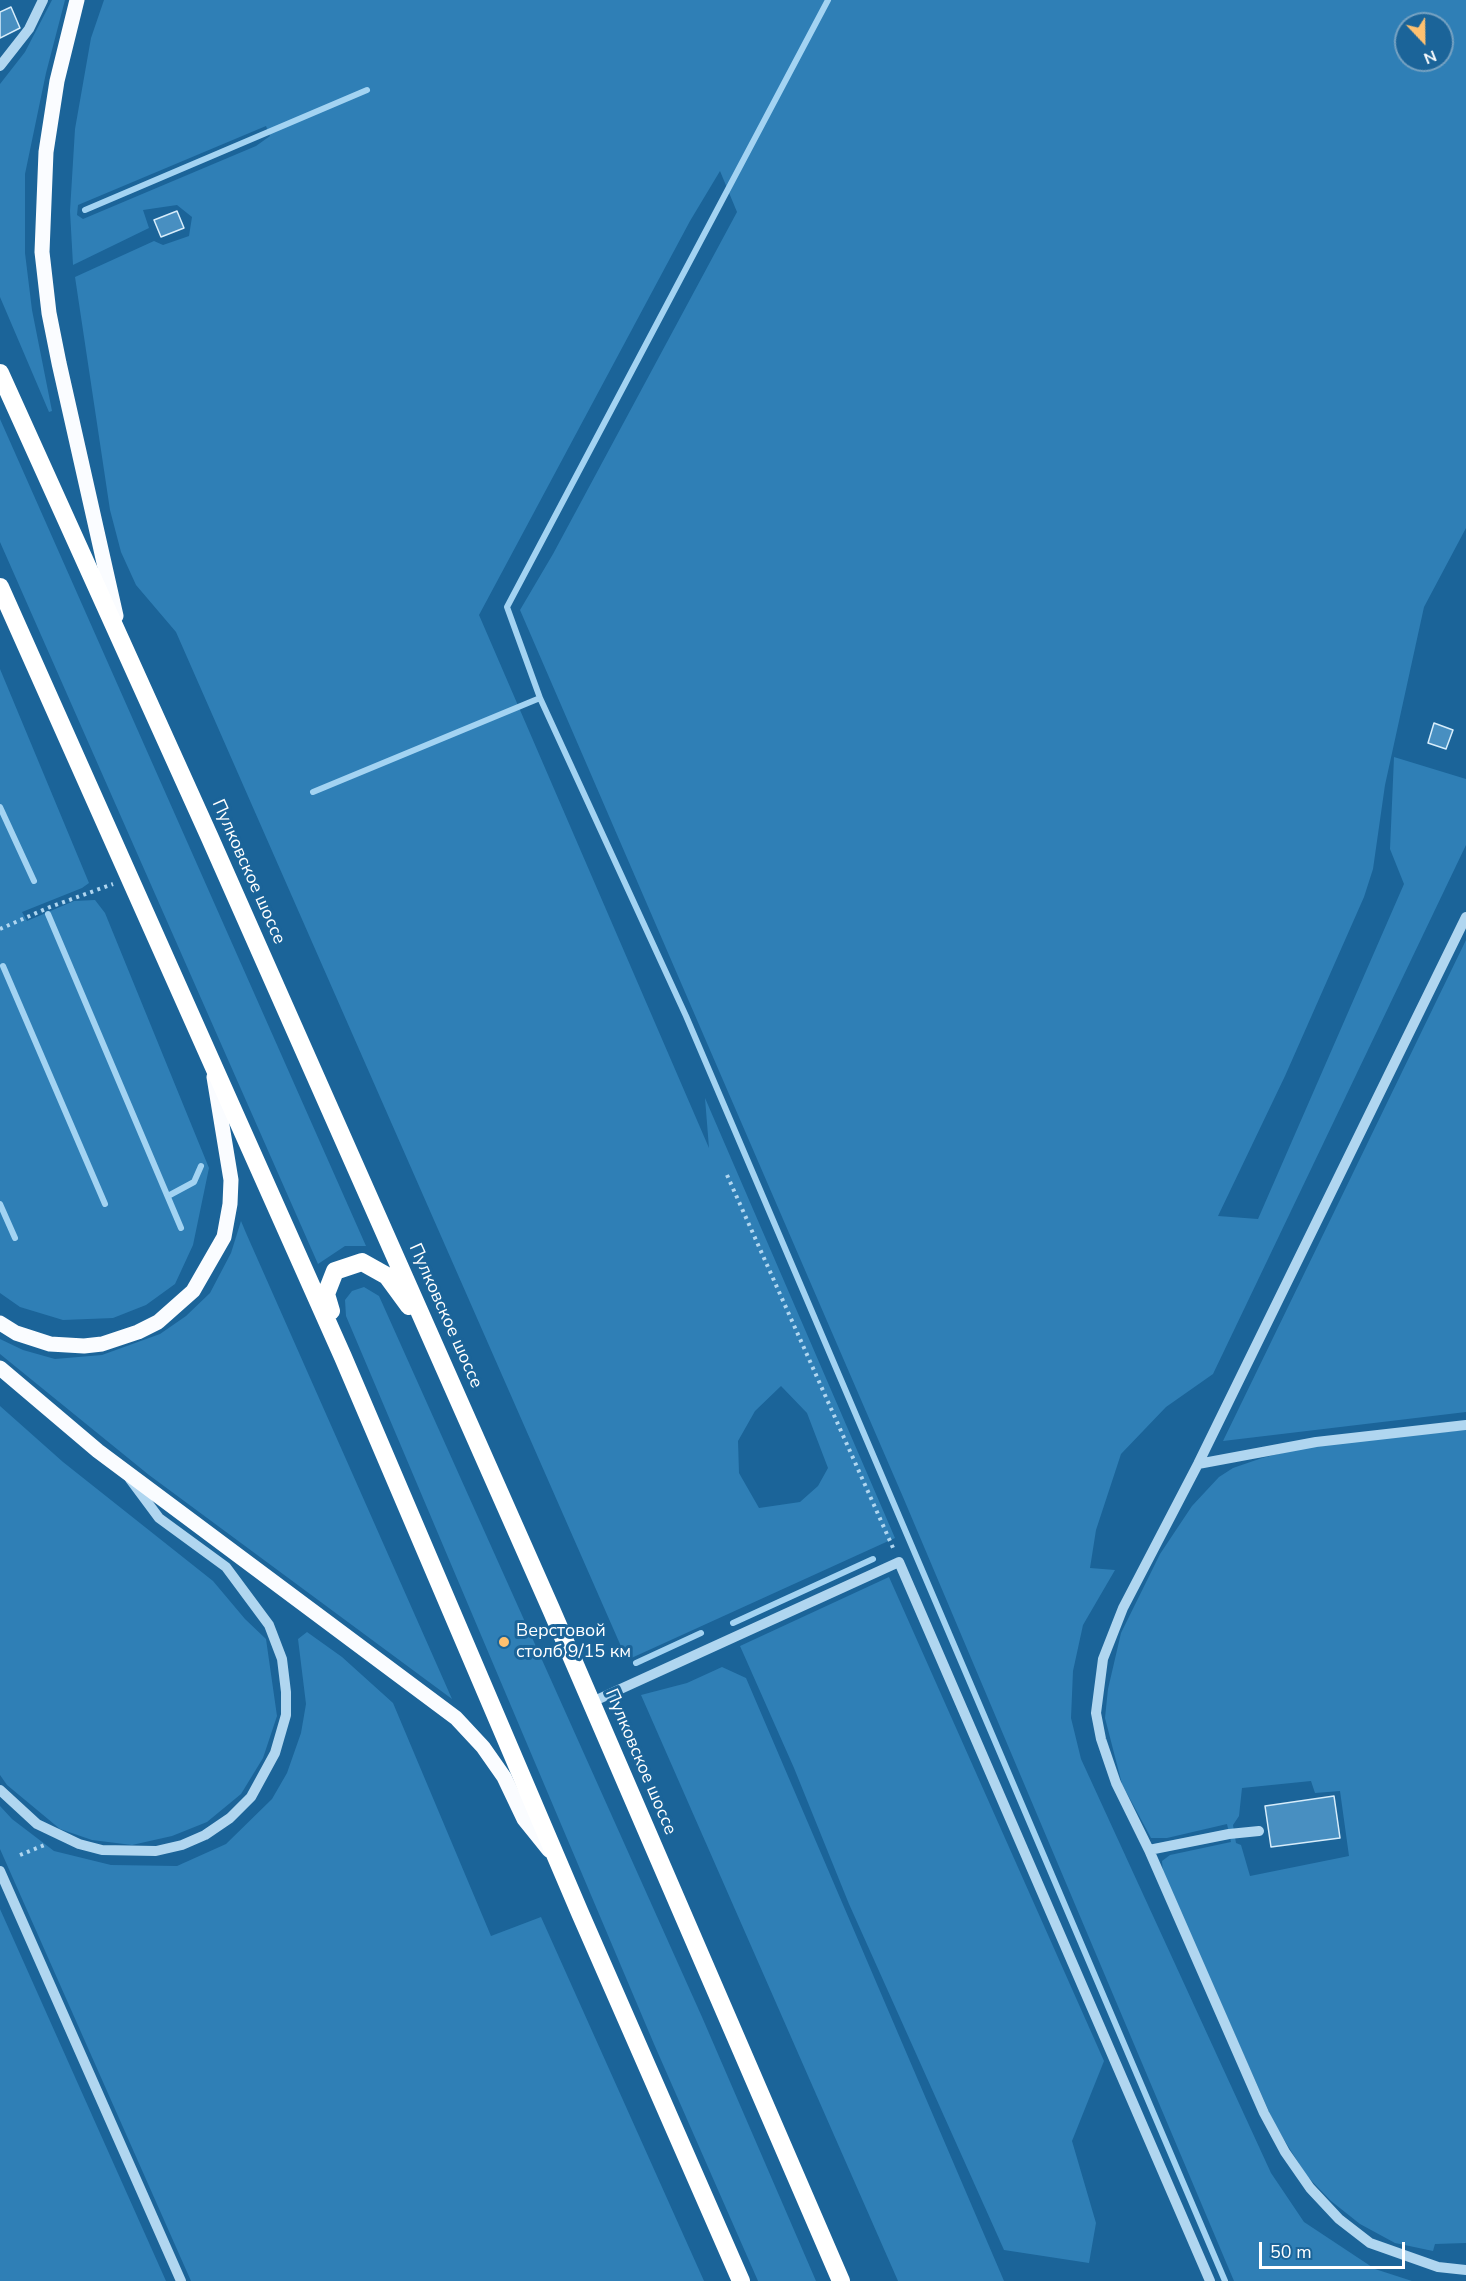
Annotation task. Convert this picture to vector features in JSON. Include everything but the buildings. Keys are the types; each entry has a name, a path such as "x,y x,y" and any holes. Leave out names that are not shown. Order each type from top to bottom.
{"highway":[{"name":"Пулковское шоссе","path":"0,373 430,1334 592,1702 841,2281"},
{"path":"0,587 343,1356 741,2281"},
{"path":"343,1356 326,1294 335,1271 362,1262 387,1276 430,1334"}],"main road":[{"path":"76,0 57,81 46,152 42,252 57,353 121,640"},
{"path":"0,1323 16,1333 50,1344 84,1346 102,1344 138,1332 158,1322 193,1291 224,1237 230,1204 231,1180 212,1062"},
{"path":"0,1368 122,1470 456,1718 483,1748 504,1777 524,1819 558,1860"}],"street":[{"path":"0,66 29,29 43,0"},
{"path":"1466,917 1198,1464 1123,1608 1103,1659 1096,1713 1101,1739 1116,1783 1149,1850 1264,2113 1310,2188 1339,2219 1370,2243 1438,2267 1466,2270"},
{"path":"1198,1464 1316,1442 1466,1425"},
{"path":"0,1790 37,1824 79,1844 102,1850 156,1851 182,1845 205,1835 230,1818 251,1797 275,1753 286,1715 286,1692 282,1659 269,1625 226,1567 159,1518 122,1470"},
{"path":"592,1702 899,1562 1210,2281"},
{"path":"1149,1850 1229,1834 1259,1831"},
{"path":"0,1870 78,2061 181,2281"}],"path":[{"path":"0,929 103,887"},
{"path":"727,1175 839,1432 899,1562"},
{"path":"20,1855 54,1841"}],"shaded area":[{"path":"52,0 65,0 46,73 25,174 25,253 32,310 52,411 49,412 0,297 0,84 25,52"},
{"path":"104,0 1466,0 1466,528 1424,607 1385,785 1373,869 1364,897 1285,1076 1218,1216 1258,1219 1404,884 1390,849 1394,757 1466,779 1466,845 1213,1374 1166,1407 1121,1454 1096,1530 1090,1568 1115,1570 1083,1625 1073,1671 1071,1718 1081,1759 1271,2173 1304,2222 1375,2269 1412,2281 1234,2281 903,1497 520,610 553,554 737,212 720,171 690,221 479,615 709,1148 705,1098 895,1538 627,1660 176,632 136,585 121,552 110,510 75,277 154,241 163,245 189,236 192,217 177,205 143,210 149,228 73,265 70,211 75,129 91,38","holes":["266,126 270,136 256,146 83,219 77,215 78,205","781,1386 807,1413 828,1468 818,1486 800,1502 759,1508 739,1473 738,1441 755,1411"]},
{"path":"0,419 366,1246 345,1246 318,1264 0,542"},
{"path":"0,669 89,883 82,888 22,912 27,921 74,901 95,900 105,913 209,1168 193,1245 175,1284 146,1305 113,1318 63,1320 20,1307 0,1293"},
{"path":"1466,940 1466,1412 1223,1441"},
{"path":"241,1221 452,1699 149,1475 0,1354 0,1339 23,1350 55,1359 102,1355 160,1334 186,1316 210,1293 231,1253"},
{"path":"364,1287 379,1296 702,2017 816,2281 758,2281 654,2044 346,1316 345,1300 352,1291"},
{"path":"0,1406 63,1462 213,1581 245,1619 266,1639 277,1716 263,1758 241,1794 207,1822 172,1836 132,1845 92,1840 60,1829 7,1785 0,1775"},
{"path":"1466,1430 1466,2243 1435,2244 1433,2251 1395,2243 1360,2224 1331,2201 1306,2175 1275,2125 1163,1873 1162,1861 1170,1855 1231,1842 1227,1824 1167,1838 1151,1838 1122,1784 1105,1718 1108,1689 1121,1633 1160,1554 1192,1506 1219,1477 1233,1468 1262,1458 1319,1444","holes":["1311,1781 1315,1793 1340,1791 1349,1856 1250,1876 1241,1845 1236,1843 1233,1825 1239,1816 1242,1788"]},
{"path":"889,1577 1104,2061 1072,2141 1096,2223 1089,2263 1004,2250 849,1904 794,1768 740,1646"},
{"path":"307,1632 342,1657 393,1703 491,1936 541,1917 704,2281 191,2281 0,1849 0,1806 12,1819 54,1851 111,1865 177,1866 226,1844 272,1799 287,1773 301,1733 306,1704 298,1639"},
{"path":"722,1667 746,1678 1004,2281 898,2281 641,1695 687,1683"},
{"path":"0,1909 166,2281 0,2281"}],"waterway":[{"path":"313,792 540,698 507,607 828,0"},
{"path":"85,210 367,90"},
{"path":"540,698 686,1016 1225,2281"},
{"path":"0,807 34,881"},
{"path":"48,914 181,1228"},
{"path":"3,966 105,1204"},
{"path":"168,1196 194,1182 201,1166"},
{"path":"0,1204 15,1238"},
{"path":"733,1623 873,1559"},
{"path":"636,1663 701,1633"}],"place":[{"name":"Верстовой столб 9/15 км","path":"504,1642"}]}
